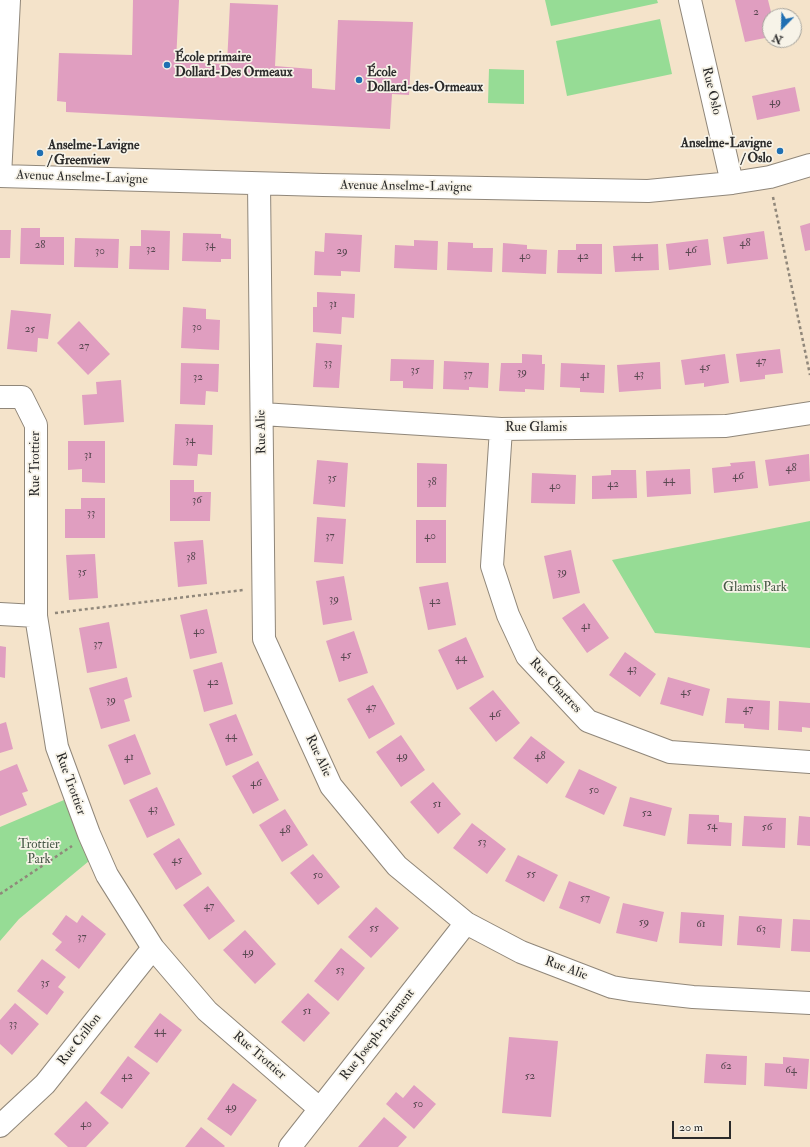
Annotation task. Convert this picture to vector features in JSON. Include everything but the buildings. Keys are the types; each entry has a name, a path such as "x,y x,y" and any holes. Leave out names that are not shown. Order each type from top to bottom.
{"street":[{"path":"0,176 9,0"},
{"name":"Rue Oslo","path":"690,0 732,183"},
{"name":"Avenue Anselme-Lavigne","path":"0,176 259,184 648,191 732,183 770,177 810,165"},
{"name":"Rue Alie","path":"259,184 264,639 331,786 397,866 466,923 521,952 612,987 693,997 810,1003"},
{"name":"Rue Trottier","path":"0,397 22,397 36,425 36,616 56,747 89,834 107,874 152,948 207,1011 320,1109"},
{"name":"Rue Glamis","path":"262,414 501,429 726,426 810,413"},
{"name":"Rue Chartres","path":"501,429 492,566 508,615 527,656 588,721 670,752 810,762"},
{"path":"0,614 36,616"},
{"name":"Rue Joseph-Paiement","path":"290,1147 466,923"},
{"name":"Rue Crillon","path":"0,1126 45,1084 152,948"}],"path":[{"path":"772,195 810,375"},
{"path":"36,616 263,588"},
{"path":"0,894 89,834"}],"green space":[{"path":"545,0 657,0 658,3 551,26"},
{"path":"660,19 672,74 567,96 556,41"},
{"path":"489,69 524,70 524,104 488,103"},
{"name":"Glamis Park","path":"810,521 810,648 655,633 612,560"},
{"name":"Trottier Park","path":"64,800 89,861 19,919 0,941 0,827"}],"place":[{"name":"École primaire Dollard-Des Ormeaux","path":"167,65"},
{"name":"École Dollard-des-Ormeaux","path":"359,80"},
{"name":"Anselme-Lavigne / Oslo","path":"780,151"},
{"name":"Anselme-Lavigne / Greenview","path":"40,153"}]}
